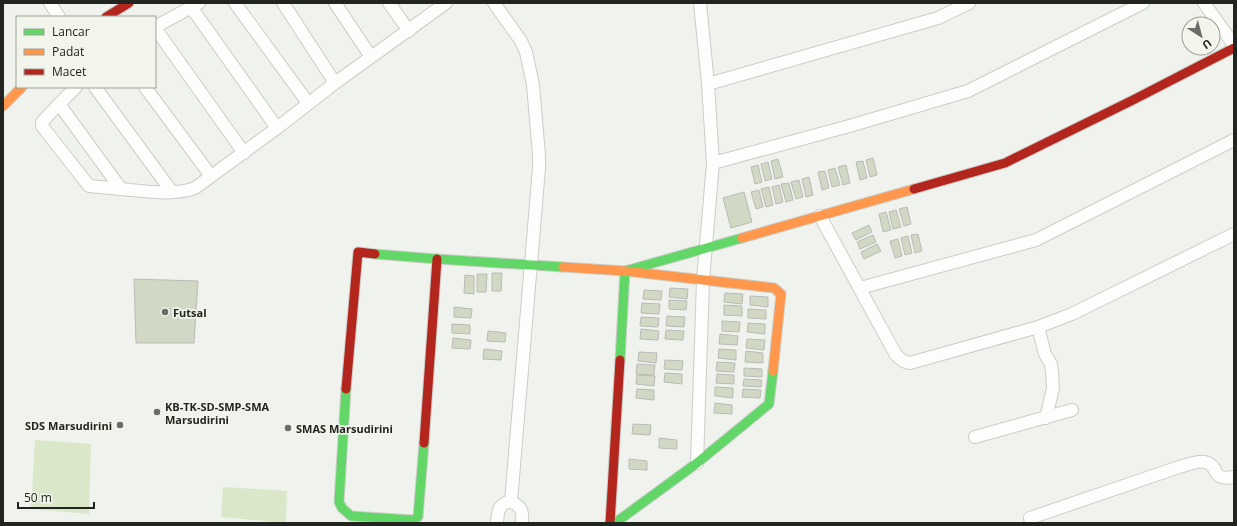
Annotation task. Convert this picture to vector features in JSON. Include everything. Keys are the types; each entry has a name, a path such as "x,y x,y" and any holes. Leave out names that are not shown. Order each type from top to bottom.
{"street":[{"path":"50,3 58,16"},
{"path":"108,16 129,3"},
{"path":"235,3 308,103"},
{"path":"283,3 335,83"},
{"path":"335,3 371,57"},
{"path":"389,3 409,31"},
{"path":"75,88 43,121 42,126 89,186 172,192 191,190 446,3"},
{"path":"494,3 521,41 526,52 533,85 539,168 511,501"},
{"path":"697,463 703,280 713,163 708,84 700,3"},
{"path":"708,84 938,18 969,3"},
{"path":"713,163 853,125 968,91 1143,3"},
{"path":"1204,3 1234,45"},
{"path":"156,27 195,5 277,128"},
{"path":"156,29 244,152"},
{"path":"625,271 1005,163 1234,48"},
{"path":"3,106 21,88"},
{"path":"96,88 172,192"},
{"path":"146,88 211,176"},
{"path":"59,104 121,189"},
{"path":"860,288 1036,240 1234,140"},
{"path":"820,216 896,355 903,361 910,363 1038,327 1072,314 1234,234"},
{"path":"437,259 418,517 413,520 351,516 342,508 339,502 344,406 358,252 437,259 625,271 774,288 781,294 769,404 697,463 615,523"},
{"path":"610,523 625,271"},
{"path":"1038,327 1045,354 1051,364 1052,372 1053,388 1046,418"},
{"path":"975,437 1072,410"},
{"path":"1032,523 1030,518 1194,463 1204,461 1213,467 1216,474 1221,478 1225,479 1234,477"},
{"path":"497,523 500,507 505,502 511,501 519,506 523,512 522,523"}],"green space":[{"path":"35,440 91,444 89,514 31,509"},
{"path":"223,487 287,491 286,523 221,517"}],"building":[{"path":"873,158 877,175 870,177 866,160"},
{"path":"778,159 783,177 775,179 771,161"},
{"path":"863,161 867,178 860,180 856,162"},
{"path":"768,162 772,179 765,181 761,164"},
{"path":"758,165 762,182 755,184 751,167"},
{"path":"846,165 850,183 843,185 838,167"},
{"path":"835,168 840,185 832,187 828,170"},
{"path":"825,171 829,188 822,190 818,172"},
{"path":"809,177 813,195 806,197 802,179"},
{"path":"799,180 803,197 796,199 791,182"},
{"path":"789,183 793,200 786,202 781,184"},
{"path":"779,185 783,202 776,204 772,187"},
{"path":"769,187 773,205 766,207 761,189"},
{"path":"759,190 763,207 756,209 751,192"},
{"path":"744,192 752,222 731,228 723,198"},
{"path":"907,207 911,224 904,226 899,209"},
{"path":"896,210 901,227 893,229 889,212"},
{"path":"886,212 891,230 883,232 879,214"},
{"path":"869,225 872,232 856,240 852,233"},
{"path":"918,234 922,251 915,253 911,235"},
{"path":"873,235 876,242 860,249 857,242"},
{"path":"908,236 912,253 905,255 901,238"},
{"path":"898,239 902,256 895,258 890,241"},
{"path":"877,244 881,251 864,259 861,252"},
{"path":"492,273 502,273 501,291 492,291"},
{"path":"477,274 487,274 486,292 477,292"},
{"path":"465,275 474,276 474,294 464,293"},
{"name":"Futsal","path":"134,279 198,281 194,343 136,343"},
{"path":"670,288 688,289 687,299 669,297"},
{"path":"644,290 662,291 661,300 643,299"},
{"path":"725,293 743,294 742,304 724,302"},
{"path":"750,296 768,297 768,307 750,305"},
{"path":"669,300 687,301 686,310 669,309"},
{"path":"642,303 660,304 659,314 641,313"},
{"path":"724,305 742,306 742,316 724,315"},
{"path":"454,307 472,309 471,318 454,317"},
{"path":"748,309 766,310 766,319 748,318"},
{"path":"667,316 685,317 684,327 666,326"},
{"path":"641,317 659,318 658,327 640,326"},
{"path":"722,321 740,322 739,332 722,331"},
{"path":"748,323 765,324 765,334 747,332"},
{"path":"452,324 470,325 470,334 452,333"},
{"path":"641,329 659,331 658,340 640,339"},
{"path":"666,330 684,331 683,340 665,339"},
{"path":"488,331 506,333 505,342 487,341"},
{"path":"720,334 738,336 737,345 719,344"},
{"path":"453,338 471,340 470,349 452,348"},
{"path":"747,339 765,340 764,350 746,348"},
{"path":"484,349 502,351 501,360 483,359"},
{"path":"719,349 736,350 736,360 718,358"},
{"path":"746,351 763,353 763,363 745,362"},
{"path":"639,352 657,353 656,363 638,361"},
{"path":"665,360 683,361 682,370 664,369"},
{"path":"717,362 735,363 734,372 716,371"},
{"path":"637,364 655,365 654,375 636,374"},
{"path":"744,368 762,369 762,377 744,376"},
{"path":"665,373 682,374 682,384 664,382"},
{"path":"717,374 734,375 734,384 716,383"},
{"path":"637,375 655,376 654,386 636,384"},
{"path":"744,379 762,380 761,387 743,386"},
{"path":"715,387 733,388 733,398 715,396"},
{"path":"637,389 654,390 654,400 636,398"},
{"path":"743,389 761,390 760,398 742,397"},
{"path":"715,403 732,405 732,414 714,413"},
{"path":"633,424 651,425 650,435 632,434"},
{"path":"659,438 677,440 677,449 659,448"},
{"path":"629,459 647,461 647,470 629,469"}],"traffic: fast":[{"path":"620,360 625,271 742,238"},
{"path":"375,254 563,267"},
{"path":"615,523 697,463 769,404 773,371"},
{"path":"346,389 339,502 342,508 351,516 413,520 418,517 424,443"}],"traffic: slow":[{"path":"3,106 21,88"},
{"path":"742,238 914,189"},
{"path":"563,267 625,271 774,288 781,294 773,371"}],"traffic: jam":[{"path":"108,16 129,3"},
{"path":"914,189 1005,163 1234,48"},
{"path":"346,389 358,252 375,254"},
{"path":"424,443 437,259"},
{"path":"610,523 620,360"}],"place":[{"name":"Futsal","path":"165,312"},
{"name":"KB-TK-SD-SMP-SMA Marsudirini","path":"157,412"},
{"name":"SDS Marsudirini","path":"120,425"},
{"name":"SMAS Marsudirini","path":"288,428"}]}
